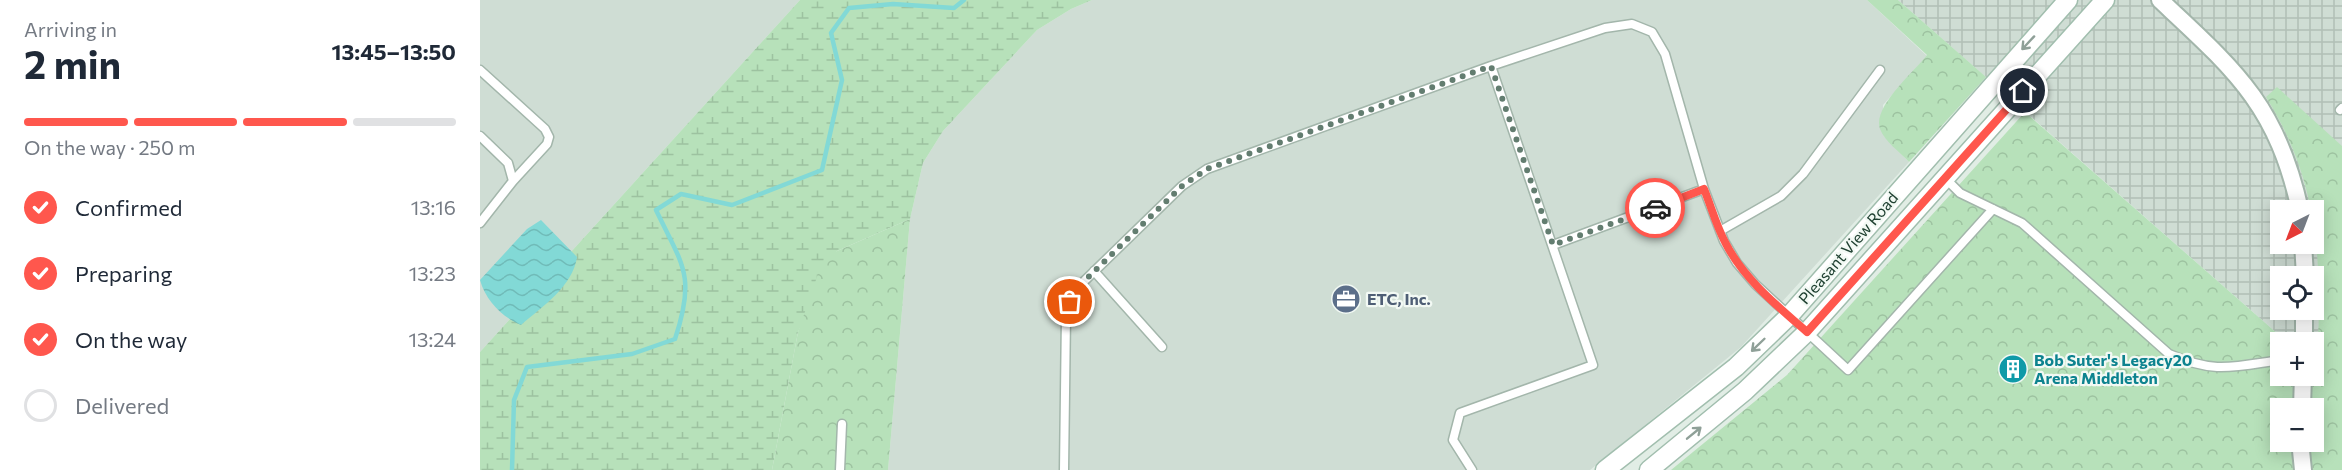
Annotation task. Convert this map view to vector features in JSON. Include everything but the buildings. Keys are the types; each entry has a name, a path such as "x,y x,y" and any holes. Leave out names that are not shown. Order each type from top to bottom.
{"street":[{"name":"Pleasant View Road","path":"1605,470 1736,367 1789,316 2068,0"},
{"name":"Pleasant View Road","path":"1649,470 1745,391 1807,332 2105,0"},
{"path":"2160,0 2227,63 2255,97 2271,123 2291,170 2298,200"},
{"path":"2301,452 2303,470"}],"lane":[{"path":"1064,470 1066,315 1075,290 1182,186 1207,169 1491,66 1605,28 1632,24 1652,32 1665,54 1704,189 1720,231 1737,263 1789,316 1848,370 1993,209"},
{"path":"1472,470 1453,440 1460,413 1593,365 1491,66"},
{"path":"480,70 545,129 549,137 547,144 513,181 480,223"},
{"path":"1720,231 1780,196 1803,174 1835,127 1880,70"},
{"path":"480,136 508,164 513,181"},
{"path":"1945,178 1960,193 2022,223 2169,354 2192,364 2219,369 2270,361"},
{"path":"1553,245 1704,189"},
{"path":"1095,271 1162,347"},
{"path":"840,470 842,424"}],"shaded area":[{"path":"480,0 800,0 480,352"},
{"path":"1092,0 1867,0 1927,56 1883,105 1884,136 1909,162 1741,347 1590,470 888,470 910,219 923,163 943,131 1037,30 1071,9"},
{"path":"1898,0 2342,0 2342,307 2323,332 2276,332"}],"green space":[{"path":"800,0 1092,0 1071,9 1037,30 943,131 923,163 910,219 837,251 798,332 772,470 480,470 480,352"},
{"path":"1867,0 1898,0 1986,77 1909,162 1885,138 1880,129 1879,120 1888,100 1927,55"},
{"path":"2277,87 2342,146 2342,470 1671,470 1787,375 2025,112 2276,332 2270,332 2270,386 2324,386 2324,332 2318,332 2319,320 2324,320 2324,266 2318,266 2317,254 2324,254 2324,200 2309,200 2285,131 2266,97"},
{"path":"910,219 888,470 772,470 798,332 819,271 837,251"}],"water":[{"path":"541,220 577,257 570,277 563,287 521,325 507,318 496,307 486,295 480,280 527,229"}],"waterway":[{"path":"512,470 514,400 527,367 632,354 675,339 685,300 684,272 656,210 681,194 732,205 822,170 842,80 831,33 849,8 893,4 954,8 964,0"}],"way so far":[{"path":"1070,302 1075,290 1182,186 1207,169 1491,66 1553,245 1655,208"}],"place":[{"name":"ETC, Inc.","path":"1346,299"},
{"name":"Bob Suter's Legacy20 Arena Middleton","path":"2013,369"}],"route":[{"path":"1655,208 1704,189 1724,241 1737,263 1755,284 1807,332 2023,91"}]}
